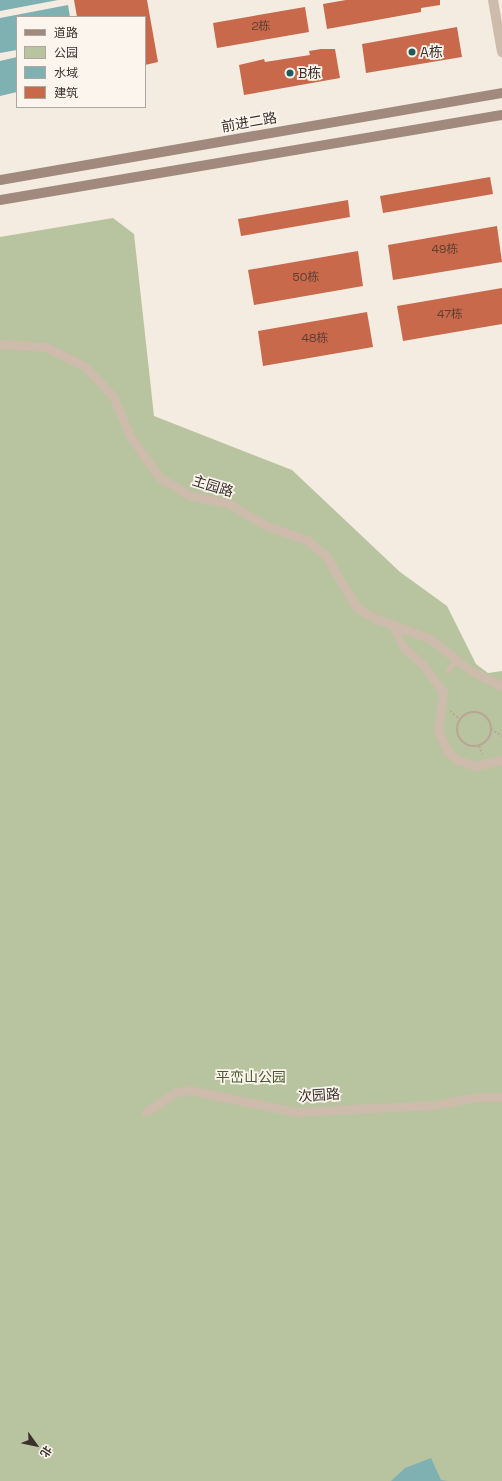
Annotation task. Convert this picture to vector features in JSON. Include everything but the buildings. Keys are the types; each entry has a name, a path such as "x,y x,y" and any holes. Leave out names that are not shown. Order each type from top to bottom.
{"main road":[{"name":"前进二路","path":"0,180 502,93"},
{"path":"0,200 502,115"}],"street":[{"path":"493,0 502,52"},
{"name":"主园路","path":"0,344 46,347 84,366 113,396 130,436 158,477 191,496 227,503 261,524 307,540 326,556 357,608 392,624 429,638 455,659 502,686"},
{"path":"392,624 403,648 423,665 440,688 443,707 439,736 452,757 474,766 502,760"},
{"name":"次园路","path":"146,1112 173,1094 189,1090 295,1112 434,1105 477,1097 502,1097"}],"lane":[{"path":"448,671 455,659"}],"path":[{"path":"443,707 460,719"},
{"path":"491,728 483,744 469,746 457,733 460,719 469,713 479,713 487,719 491,728 502,736"}],"green space":[{"name":"平峦山公园","path":"113,218 134,234 154,416 292,470 400,572 447,606 476,664 488,673 502,671 502,1481 0,1481 0,237"}],"water":[{"path":"0,0 58,0 0,11"},
{"path":"68,5 70,16 16,16 16,50 0,53 0,18"},
{"path":"16,57 16,92 0,96 0,61"},
{"path":"431,1458 441,1480 448,1481 391,1481 405,1468"}],"place":[{"name":"A栋","path":"412,52"},
{"name":"B栋","path":"290,73"}]}
